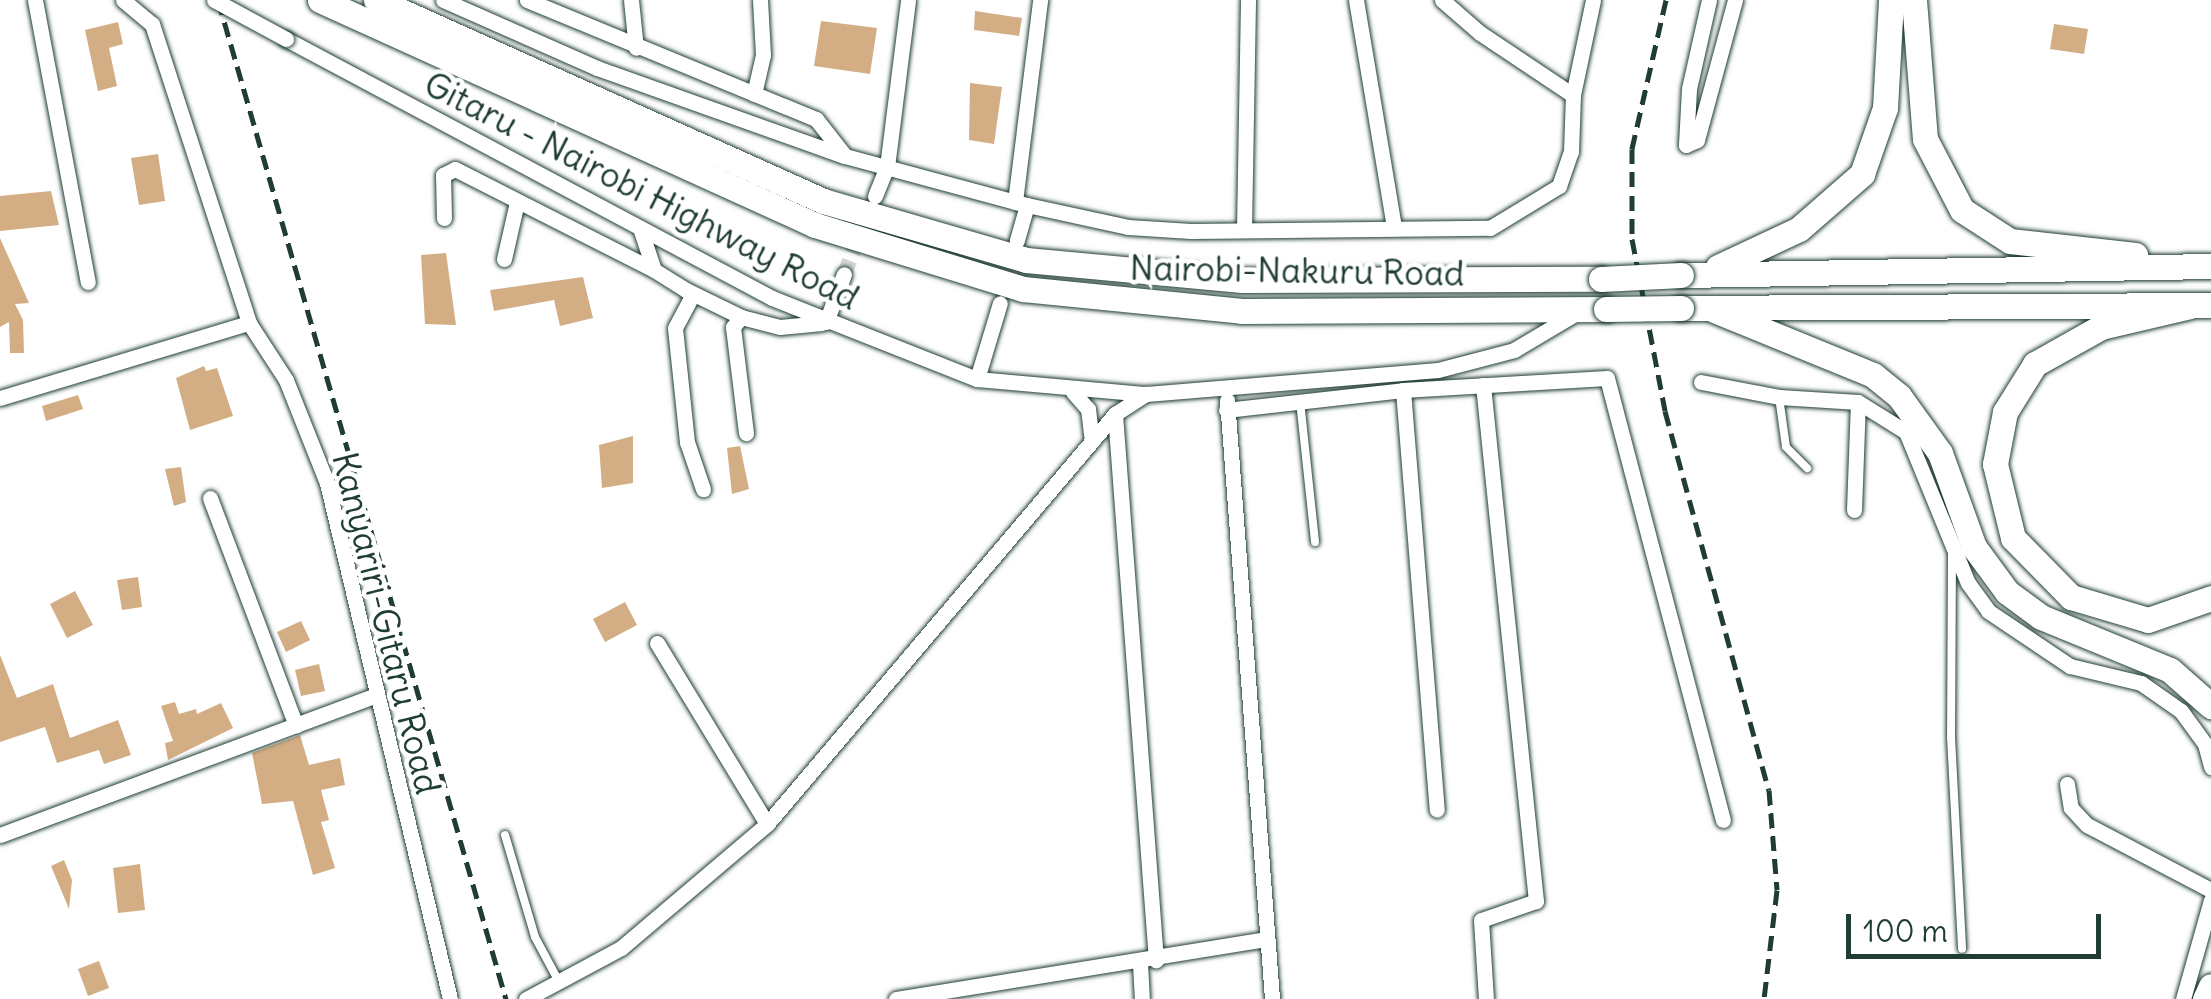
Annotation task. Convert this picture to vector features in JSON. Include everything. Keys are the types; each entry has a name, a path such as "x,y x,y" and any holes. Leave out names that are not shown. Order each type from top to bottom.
{"main road":[{"name":"Nairobi-Nakuru Road","path":"320,0 815,225 1023,289 1242,311 2201,306"},
{"name":"Nairobi-Nakuru Road","path":"376,0 824,201 1026,260 1242,280 1601,279 1709,272 2205,266"},
{"path":"1709,272 1798,229 1862,174 1886,108 1891,0"},
{"path":"1914,0 1925,139 1948,192 1978,224 2010,240 2205,266"},
{"path":"2201,306 2101,327 2035,364 2004,412 1994,464 2013,538 2071,597 2148,620 2211,598"},
{"path":"1714,310 1873,376 1899,396 1940,453 1974,547 2007,592 2041,617 2170,670 2211,706"},
{"path":"2205,999 2211,986"}],"street":[{"path":"35,0 88,282"},
{"name":"Kanyariri-Gitaru Road","path":"124,0 152,24 249,324 286,380 326,483 373,696 450,999"},
{"name":"Gitaru - Nairobi Highway Road","path":"214,0 640,228 826,322 977,379 1072,391 1146,394"},
{"path":"443,0 597,68 845,156 1128,227 1244,230 1490,228 1558,186 1571,152 1573,95 1593,0"},
{"path":"527,0 636,48 816,118 845,156"},
{"path":"630,0 636,48"},
{"path":"754,94 763,55 760,0"},
{"path":"875,196 888,167 908,0"},
{"path":"1017,240 1040,0"},
{"path":"1244,230 1248,0"},
{"path":"1356,0 1394,228"},
{"path":"1442,0 1480,33 1573,95"},
{"path":"1709,0 1682,137 1690,146 1735,0"},
{"path":"444,218 448,170 654,270 741,318 780,327 826,322 844,274"},
{"path":"504,259 518,202"},
{"path":"640,228 654,270"},
{"path":"692,294 675,328 688,442 703,489"},
{"path":"977,379 1000,303"},
{"path":"526,999 565,992 650,926 767,824 1092,440 1116,414 1146,394 1438,370 1514,350 1594,310"},
{"path":"741,318 733,327 746,433"},
{"path":"0,398 249,324"},
{"path":"1226,410 1403,390 1607,378 1723,820"},
{"path":"1701,382 1779,397 1858,402 1906,432 1952,544 1988,611 2070,666 2141,683 2181,711 2205,744 2211,767"},
{"path":"1483,385 1536,902 1481,920 1486,999"},
{"path":"1228,386 1226,410 1272,999"},
{"path":"1403,390 1437,810"},
{"path":"1072,391 1088,408 1092,440"},
{"path":"1854,510 1858,402"},
{"path":"1116,414 1148,962 1142,999"},
{"path":"210,498 296,725"},
{"path":"657,643 767,824"},
{"path":"0,835 373,696"},
{"path":"2066,784 2071,808 2087,825 2211,890"},
{"path":"2183,999 2211,900"},
{"path":"904,998 1267,940"},
{"path":"1009,999 1010,981"}],"lane":[{"path":"1779,397 1786,447 1807,468"},
{"path":"1300,402 1315,542"},
{"path":"1952,544 1950,737 1962,949"},
{"path":"505,834 535,937 565,992"}],"building":[{"path":"975,11 1022,18 1019,36 974,30"},
{"path":"821,21 877,28 870,74 814,66"},
{"path":"118,22 123,44 109,48 117,86 98,91 85,30"},
{"path":"2054,24 2088,29 2084,54 2050,49"},
{"path":"970,83 1002,87 994,144 969,140"},
{"path":"158,154 165,201 139,205 131,158"},
{"path":"51,191 59,225 0,231 0,196"},
{"path":"0,238 29,303 15,304 23,320 24,353 10,353 9,322 0,327"},
{"path":"446,253 456,325 425,324 421,255"},
{"path":"583,277 593,318 560,326 554,300 494,311 490,290"},
{"path":"204,366 206,371 217,368 233,416 190,430 176,378"},
{"path":"78,395 83,409 46,421 42,406"},
{"path":"633,436 633,483 602,488 599,445"},
{"path":"740,446 749,489 732,494 727,448"},
{"path":"181,467 186,502 174,506 165,469"},
{"path":"138,577 142,607 122,610 117,580"},
{"path":"75,591 93,625 67,638 50,604"},
{"path":"625,602 637,625 605,642 593,619"},
{"path":"301,621 310,640 286,652 277,632"},
{"path":"0,655 17,698 53,684 70,738 118,720 131,755 104,764 99,750 57,763 45,727 0,742"},
{"path":"319,664 325,691 301,696 295,670"},
{"path":"175,702 179,714 196,709 197,714 221,703 233,728 168,760 165,743 173,741 161,706"},
{"path":"300,735 309,765 340,758 345,785 321,790 329,820 321,822 335,868 313,875 293,801 262,804 252,753"},
{"path":"64,860 72,880 69,909 51,866"},
{"path":"140,864 145,910 118,913 113,868"},
{"path":"99,961 109,988 88,996 78,969"}],"tunnel":[{"path":"844,274 861,232"}],"railway":[{"path":"218,0 506,999"},
{"path":"1666,0 1632,149 1632,239 1665,411 1769,790 1777,890 1764,999"}]}
